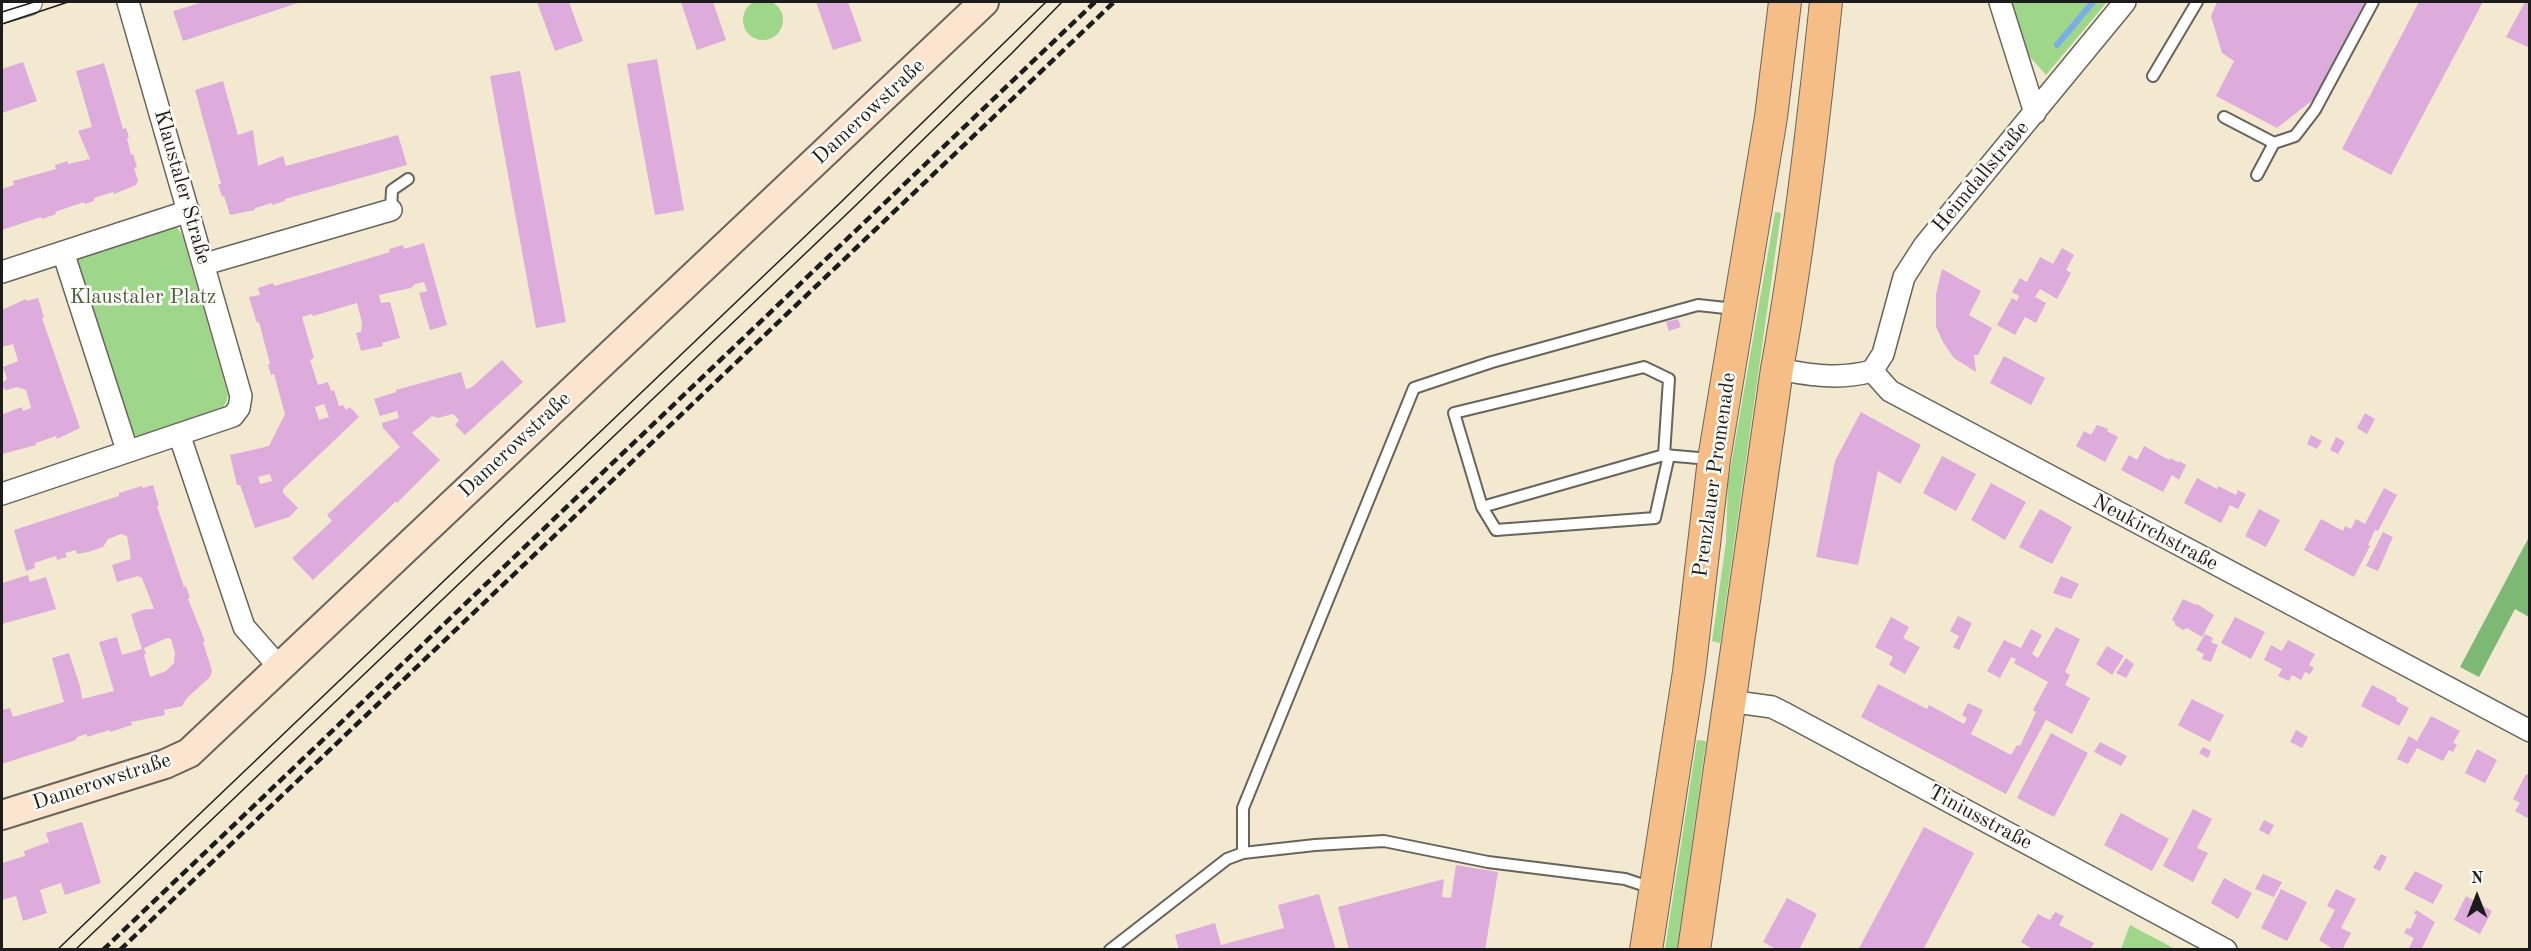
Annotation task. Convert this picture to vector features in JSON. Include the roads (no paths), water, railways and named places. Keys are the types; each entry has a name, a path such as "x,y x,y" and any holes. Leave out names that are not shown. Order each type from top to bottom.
{"main road":[{"name":"Damerowstraße","path":"2,815 165,764 189,753 984,2"},
{"name":"Prenzlauer Promenade","path":"1646,950 1689,672 1714,459 1771,117 1785,2"},
{"path":"1694,950 1777,369 1790,295 1814,119 1826,2"}],"street":[{"path":"2,10 29,2"},
{"name":"Klaustaler Straße","path":"2,494 233,416 239,408 241,396 205,264 128,2"},
{"path":"2000,2 2035,113"},
{"name":"Heimdallstraße","path":"1872,371 1883,354 1904,278 1924,246 2125,2"},
{"path":"205,264 391,210"},
{"path":"2,272 189,211"},
{"path":"63,252 128,450"},
{"path":"1777,369 1822,377 1856,375 1872,371"},
{"name":"Neukirchstraße","path":"1872,371 1890,391 2529,731"},
{"path":"179,434 244,627 279,668"},
{"name":"Tiniusstraße","path":"1730,701 1772,707 1786,714 2226,950"}],"lane":[{"path":"2152,76 2197,2"},
{"path":"2257,175 2274,143 2295,136 2315,110 2373,2"},
{"path":"2224,117 2274,143"},
{"path":"391,210 392,190 408,179"},
{"path":"1243,853 1243,808 1414,388 1492,362 1698,305 1739,309"},
{"path":"1644,367 1669,379 1667,455 1655,518 1496,530 1482,507 1454,413 1644,367"},
{"path":"1482,507 1667,455 1714,459"},
{"path":"1110,950 1227,859 1243,853 1315,845 1384,841 1488,862 1625,879 1654,888"}],"waterway":[{"path":"2057,45 2093,2"}],"tram line":[{"path":"2,12 34,2"},
{"path":"2,24 68,2"},
{"path":"57,950 840,203 1046,2"},
{"path":"75,950 853,208 1062,2"}],"railway":[{"path":"103,950 1095,2"},
{"path":"120,950 1114,2"}],"park label":[{"name":"Klaustaler Platz","path":"143,297"}]}
